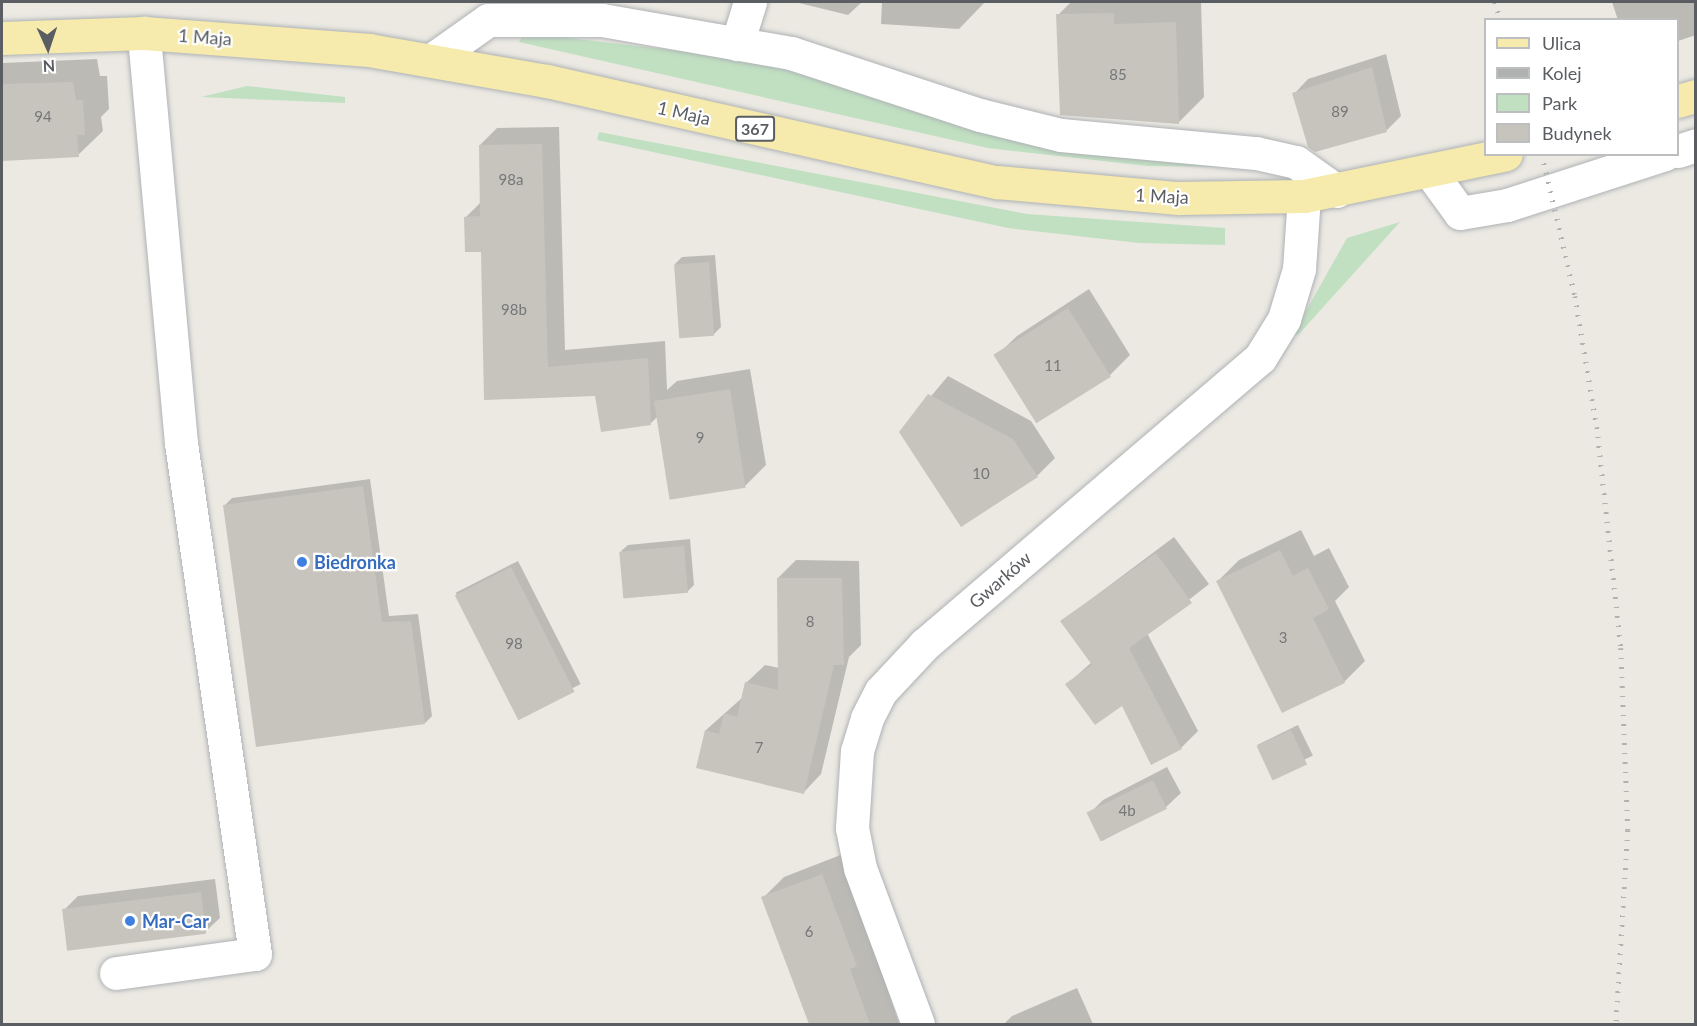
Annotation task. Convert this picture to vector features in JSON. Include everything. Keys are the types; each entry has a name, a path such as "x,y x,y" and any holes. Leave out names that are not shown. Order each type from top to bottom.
{"main road":[{"name":"1 Maja","path":"2,38 144,33 433,59 997,182 1178,198 1304,196 1431,173 1498,156"},
{"path":"1679,100 1695,96"}],"street":[{"path":"737,44 750,2"},
{"path":"433,59 488,20 602,20 791,53 980,115 1061,135 1256,153 1296,162 1336,191"},
{"path":"116,973 255,954 181,444 144,33"},
{"path":"1679,150 1695,145"},
{"path":"1431,173 1460,213 1507,205 1659,156"},
{"name":"Gwarków","path":"918,1024 860,868 852,828 857,751 867,718 881,691 925,644 1260,358 1284,319 1299,269 1304,196"}],"green space":[{"path":"525,33 723,56 1225,167 1148,166 988,148 519,42"},
{"path":"247,86 345,97 345,103 201,97"},
{"path":"599,132 1027,214 1225,228 1225,245 1139,243 1008,228 597,140"},
{"path":"1400,222 1298,335 1293,334 1347,238"}],"building":[{"path":"1114,13 1114,24 1176,22 1179,124 1060,115 1056,14"},
{"path":"1372,67 1387,132 1315,152 1308,147 1292,93"},
{"path":"73,82 76,100 83,100 85,135 77,135 79,157 2,161 2,84"},
{"path":"542,144 548,367 648,358 651,425 601,432 595,396 484,400 481,252 465,252 464,217 480,216 479,145"},
{"path":"709,262 714,336 679,338 674,264"},
{"path":"1068,308 1111,377 1036,423 993,355"},
{"path":"730,389 746,488 670,500 654,401"},
{"path":"928,394 1013,439 1038,477 961,527 899,432"},
{"name":"Biedronka","path":"363,486 382,622 411,621 425,724 256,747 223,505"},
{"path":"684,546 688,593 623,598 619,552"},
{"path":"1280,550 1293,576 1308,568 1329,609 1313,618 1345,683 1282,713 1216,581"},
{"path":"1156,553 1192,603 1129,648 1182,749 1151,765 1122,706 1095,725 1065,684 1092,665 1060,621"},
{"path":"511,567 575,692 518,720 455,596"},
{"path":"777,578 842,578 844,665 834,665 804,794 696,768 705,730 719,734 724,713 737,717 745,682 778,690"},
{"path":"1291,730 1307,764 1273,780 1257,746"},
{"path":"1153,780 1167,809 1101,841 1086,812"},
{"path":"822,874 857,966 850,969 870,1024 809,1024 761,897"},
{"path":"201,892 206,934 67,951 62,909"}],"railway":[{"path":"1495,2 1500,18"},
{"path":"1542,156 1575,296 1597,427 1621,648 1628,830 1616,1024"}],"place":[{"name":"Biedronka","path":"302,562"},
{"name":"Mar-Car","path":"130,921"}]}
